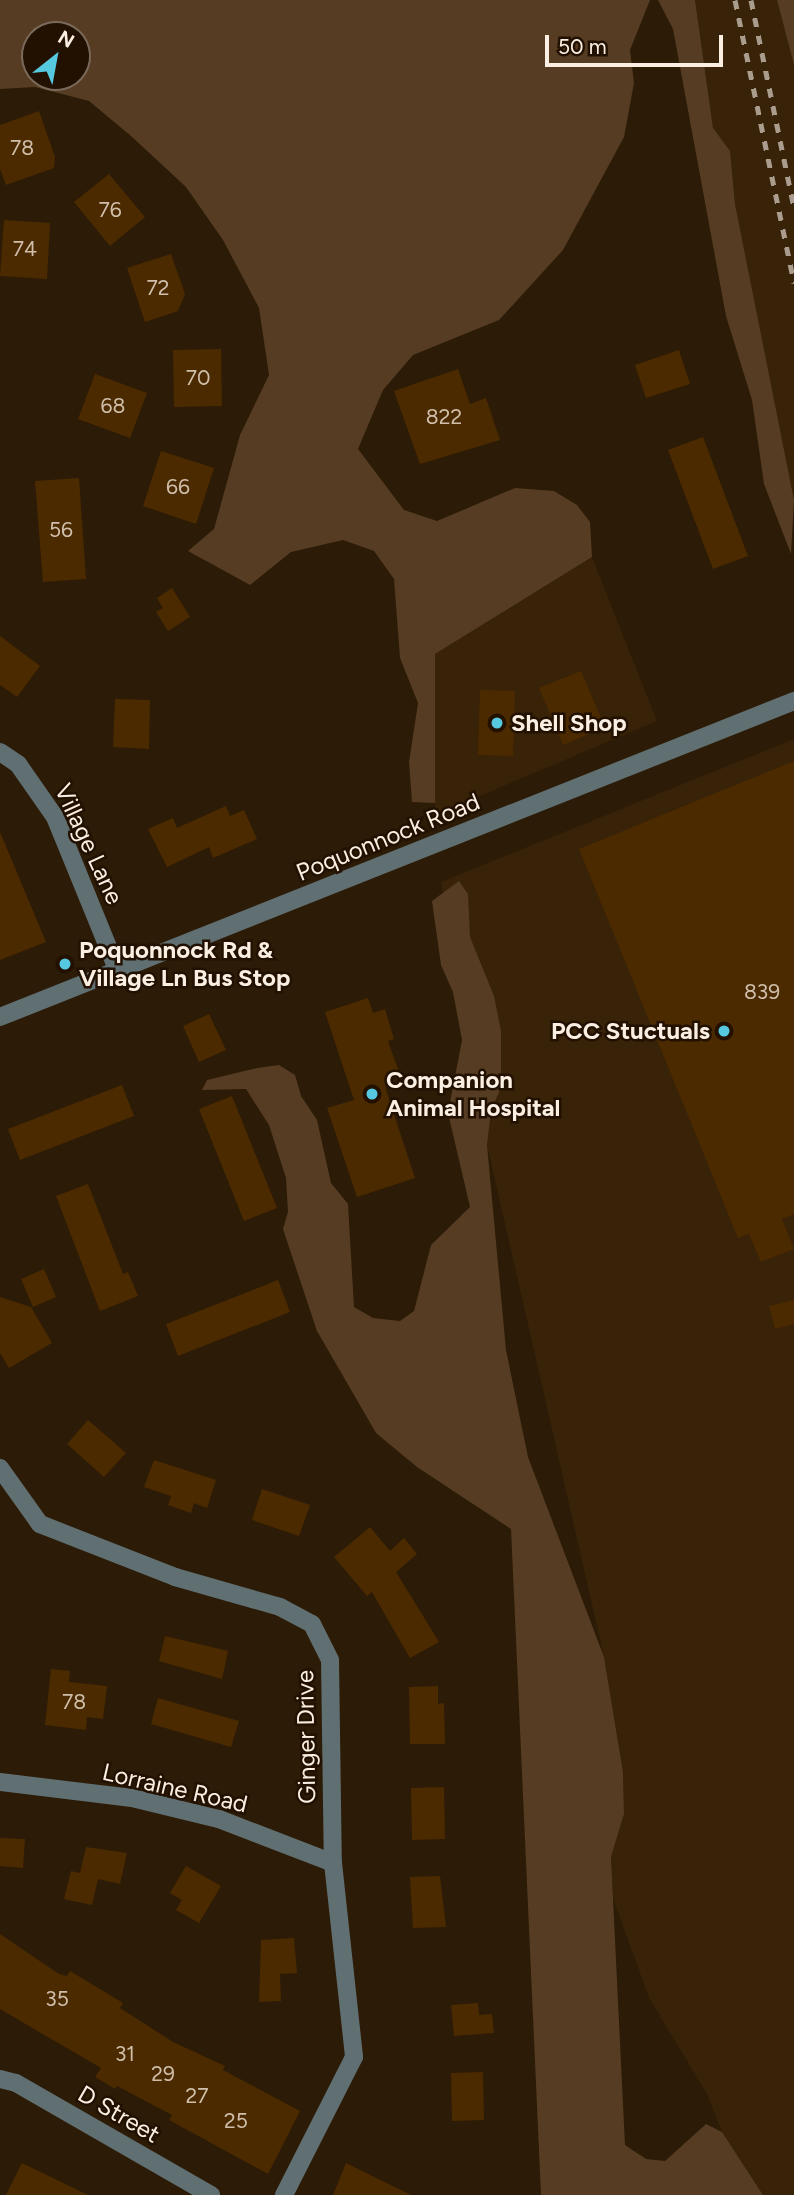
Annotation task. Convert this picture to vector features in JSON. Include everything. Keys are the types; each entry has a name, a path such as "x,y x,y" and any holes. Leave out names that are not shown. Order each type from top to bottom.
{"street":[{"name":"Poquonnock Road","path":"0,1017 794,701"},
{"name":"Village Lane","path":"0,752 18,764 55,817 117,969"},
{"name":"Ginger Drive","path":"0,1468 40,1524 83,1544 280,1607 312,1624 330,1660 333,1863 354,2057 284,2195"},
{"name":"Lorraine Road","path":"0,1782 132,1798 219,1819 333,1863"},
{"name":"D Street","path":"0,2079 16,2082 211,2195"}],"shaded area":[{"path":"0,0 650,0 630,50 634,83 624,137 563,250 499,320 413,355 383,390 358,449 404,510 437,521 515,488 554,491 577,505 590,522 592,557 435,654 435,803 412,802 409,762 418,703 400,658 394,579 374,551 343,540 291,552 250,585 188,551 214,529 240,435 269,375 259,308 223,240 186,187 131,136 89,101 50,91 91,91 91,21 21,21 21,88 0,89"},
{"path":"658,0 695,0 713,128 730,151 735,204 794,500 791,554 764,484 752,400 726,316 673,29"},
{"path":"695,0 777,0 794,65 794,500 735,204 730,151 713,129"},
{"path":"777,0 794,0 794,65"},
{"path":"592,557 657,721 435,815 435,654"},
{"path":"794,739 794,2195 763,2195 722,2132 707,2094 649,1998 613,1898 611,1857 624,1814 623,1772 604,1657 487,1145 441,882"},
{"path":"459,881 468,894 470,937 494,996 501,1031 501,1088 491,1110 487,1145 506,1350 528,1457 604,1657 623,1772 624,1814 611,1857 625,2145 646,2159 665,2161 706,2124 722,2132 763,2195 541,2195 511,1529 417,1467 376,1433 317,1331 283,1229 288,1212 286,1178 269,1125 246,1089 202,1090 207,1080 257,1068 279,1065 295,1075 301,1096 317,1120 331,1183 348,1204 354,1307 373,1318 400,1321 414,1311 431,1245 470,1207 448,1113 462,1040 453,992 441,965 432,901"}],"building":[{"path":"39,111 55,157 54,168 6,185 0,169 0,125"},
{"path":"109,174 145,217 110,246 74,202"},
{"path":"4,220 50,223 47,279 0,276"},
{"path":"171,254 185,294 178,311 145,322 127,268"},
{"path":"221,349 222,406 174,407 173,350"},
{"path":"679,350 690,384 646,398 635,365"},
{"path":"458,369 470,404 486,398 500,440 420,464 394,391"},
{"path":"95,374 147,393 130,438 78,419"},
{"path":"703,437 748,556 713,569 668,450"},
{"path":"161,451 214,468 196,524 143,506"},
{"path":"79,478 86,579 43,582 35,481"},
{"path":"172,588 190,617 168,631 156,612 163,608 157,598"},
{"path":"0,636 40,666 17,697 0,685"},
{"path":"581,671 605,727 563,745 539,688"},
{"name":"Shell Shop","path":"480,690 515,691 513,756 478,755"},
{"path":"115,699 150,700 149,749 113,747"},
{"name":"PCC Stuctuals","path":"794,761 794,1214 782,1219 794,1249 761,1262 749,1234 738,1238 579,849"},
{"path":"226,806 230,816 244,810 257,839 213,858 209,847 167,867 148,829 173,818 177,828"},
{"path":"0,832 46,942 0,960"},
{"name":"Companion Animal Hospital","path":"368,998 373,1013 385,1009 394,1039 388,1041 399,1072 385,1076 386,1090 415,1178 357,1197 327,1108 354,1100 325,1012"},
{"path":"209,1014 226,1050 199,1062 183,1026"},
{"path":"122,1085 134,1116 20,1160 8,1129"},
{"path":"232,1096 277,1208 244,1221 199,1109"},
{"path":"88,1184 123,1274 128,1272 138,1296 100,1311 56,1196"},
{"path":"44,1269 56,1297 33,1307 21,1279"},
{"path":"278,1280 290,1312 178,1356 166,1324"},
{"path":"0,1297 31,1307 52,1343 9,1368 0,1353"},
{"path":"794,1300 794,1324 775,1329 769,1306"},
{"path":"88,1420 126,1453 104,1477 67,1444"},
{"path":"154,1460 216,1480 207,1508 194,1503 191,1513 168,1505 171,1496 144,1487"},
{"path":"262,1489 310,1505 299,1536 252,1520"},
{"path":"370,1527 390,1551 404,1538 417,1554 396,1572 439,1642 410,1658 372,1592 367,1596 334,1557"},
{"path":"165,1636 228,1651 222,1679 159,1661"},
{"path":"51,1669 70,1671 69,1682 107,1686 103,1719 87,1717 86,1730 45,1725"},
{"path":"438,1686 438,1704 444,1703 445,1744 410,1744 409,1687"},
{"path":"158,1698 239,1721 231,1747 151,1724"},
{"path":"444,1787 445,1839 412,1840 411,1788"},
{"path":"0,1838 25,1839 23,1868 0,1866"},
{"path":"86,1847 127,1853 120,1884 98,1879 92,1905 64,1899 71,1871 80,1873"},
{"path":"186,1866 221,1886 199,1923 176,1910 182,1900 170,1893"},
{"path":"440,1876 446,1927 413,1928 410,1877"},
{"path":"0,1934 59,1974 67,1976 70,1971 123,2003 120,2008 173,2042 225,2066 223,2070 300,2111 268,2174 169,2120 172,2115 95,2077 101,2068 0,2009"},
{"path":"294,1938 297,1973 280,1974 281,2001 259,2002 261,1940"},
{"path":"478,2003 479,2015 492,2014 494,2033 454,2036 451,2005"},
{"path":"483,2072 484,2120 452,2121 451,2073"},
{"path":"22,2163 88,2195 6,2195"},
{"path":"346,2163 411,2195 333,2195"}],"railway":[{"path":"735,0 794,283"},
{"path":"751,0 794,207"}],"place":[{"name":"Shell Shop","path":"497,723"},
{"name":"Poquonnock Rd & Village Ln Bus Stop","path":"65,964"},
{"name":"PCC Stuctuals","path":"724,1031"},
{"name":"Companion Animal Hospital","path":"372,1094"}]}
